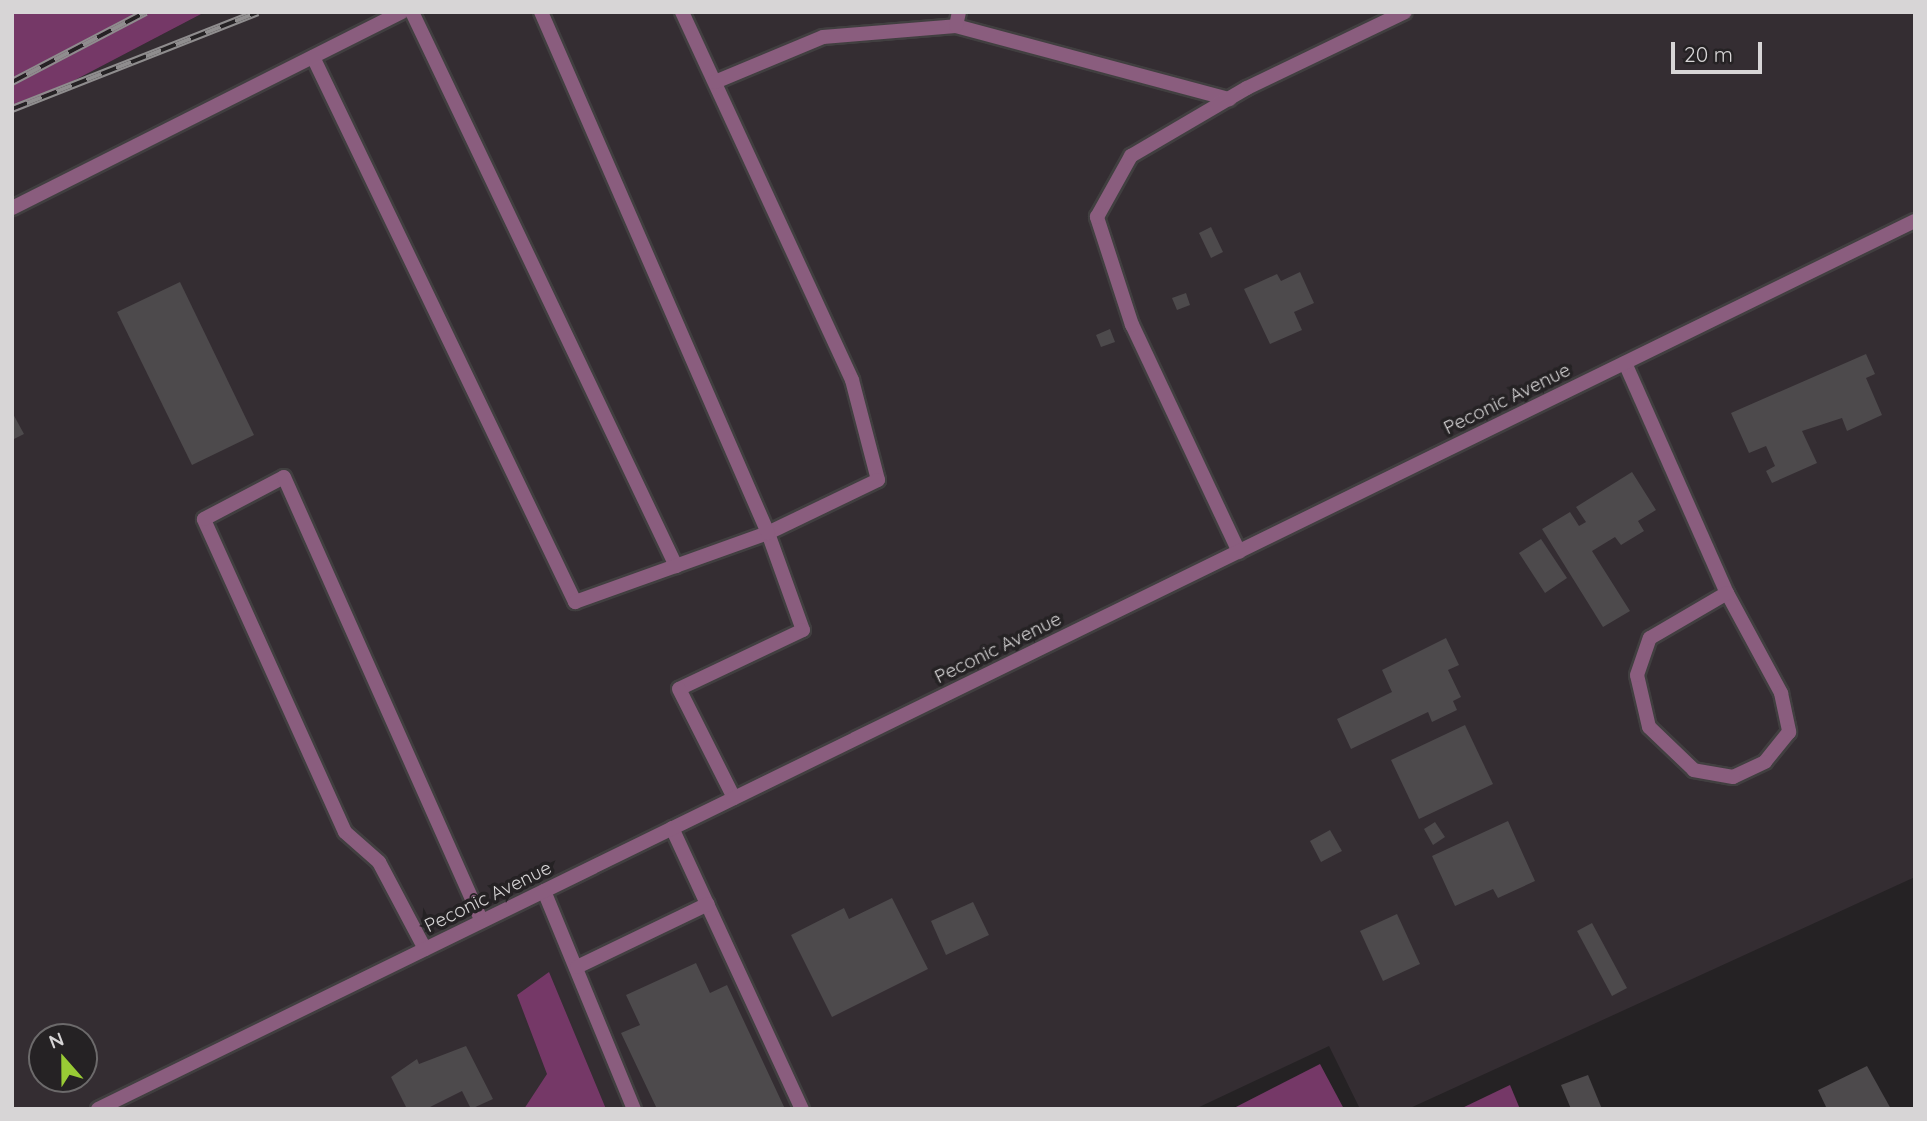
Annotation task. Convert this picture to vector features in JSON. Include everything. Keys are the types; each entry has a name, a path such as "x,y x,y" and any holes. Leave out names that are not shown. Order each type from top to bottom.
{"street":[{"path":"12,208 401,12"},
{"path":"412,12 676,566"},
{"path":"541,12 768,533 803,630 679,689 734,798"},
{"path":"313,57 575,602 768,533 878,480 852,380 682,12"},
{"path":"1239,552 1132,325 1097,217 1131,156 1229,99 1405,12"},
{"path":"715,82 823,37 958,19 1229,99"},
{"name":"Peconic Avenue","path":"98,1109 1915,221"},
{"path":"1625,363 1727,593 1781,693 1789,732 1765,762 1733,777 1694,771 1649,727 1637,675 1650,638 1727,593"},
{"path":"425,949 379,862 345,832 204,519 284,477 482,921"},
{"path":"672,828 802,1109"},
{"path":"544,891 634,1109"},
{"path":"577,967 708,904"}],"shaded area":[{"path":"12,12 205,12 12,113"},
{"path":"205,12 1915,12 1915,877 1408,1109 1360,1109 1329,1046 1195,1109 12,1109 12,113"},
{"path":"549,972 606,1109 524,1109 547,1074 517,995"},
{"path":"1320,1064 1344,1109 1232,1109"},
{"path":"1510,1085 1520,1109 1460,1109"}],"building":[{"path":"1211,227 1223,252 1211,258 1199,233"},
{"path":"1300,272 1314,303 1294,312 1302,330 1270,344 1244,289 1277,274 1281,281"},
{"path":"180,282 254,435 192,465 117,312"},
{"path":"1186,293 1190,305 1177,310 1172,298"},
{"path":"1110,329 1115,342 1101,347 1096,335"},
{"path":"1866,354 1875,374 1866,378 1882,415 1847,431 1842,418 1802,431 1817,463 1772,483 1766,471 1775,466 1766,446 1749,453 1731,413"},
{"path":"12,412 24,434 12,440"},
{"path":"1632,472 1656,510 1638,521 1644,531 1621,545 1615,537 1592,551 1630,611 1603,627 1542,529 1570,512 1579,526 1586,522 1576,507"},
{"path":"1541,539 1567,578 1545,593 1519,553"},
{"path":"1446,638 1459,665 1448,670 1461,697 1453,701 1457,710 1432,722 1428,712 1351,749 1337,719 1392,692 1382,670"},
{"path":"1465,725 1493,784 1419,819 1391,760"},
{"path":"1508,821 1535,881 1498,898 1493,889 1455,906 1432,856"},
{"path":"1435,822 1445,837 1433,845 1424,829"},
{"path":"1330,830 1342,851 1321,862 1310,841"},
{"path":"892,898 928,969 832,1017 791,935 844,908 849,919"},
{"path":"973,902 989,935 946,955 931,921"},
{"path":"1397,914 1420,964 1383,981 1360,931"},
{"path":"1592,923 1627,988 1612,996 1577,931"},
{"path":"696,963 710,993 727,985 785,1109 657,1109 621,1033 640,1025 626,995"},
{"path":"466,1046 493,1099 471,1109 462,1091 426,1109 407,1109 391,1077 417,1059 419,1064"},
{"path":"1867,1066 1891,1109 1827,1109 1818,1090"},
{"path":"1588,1075 1602,1109 1571,1109 1561,1085"}],"railway":[{"path":"12,82 146,12"},
{"path":"12,109 258,12"}]}
